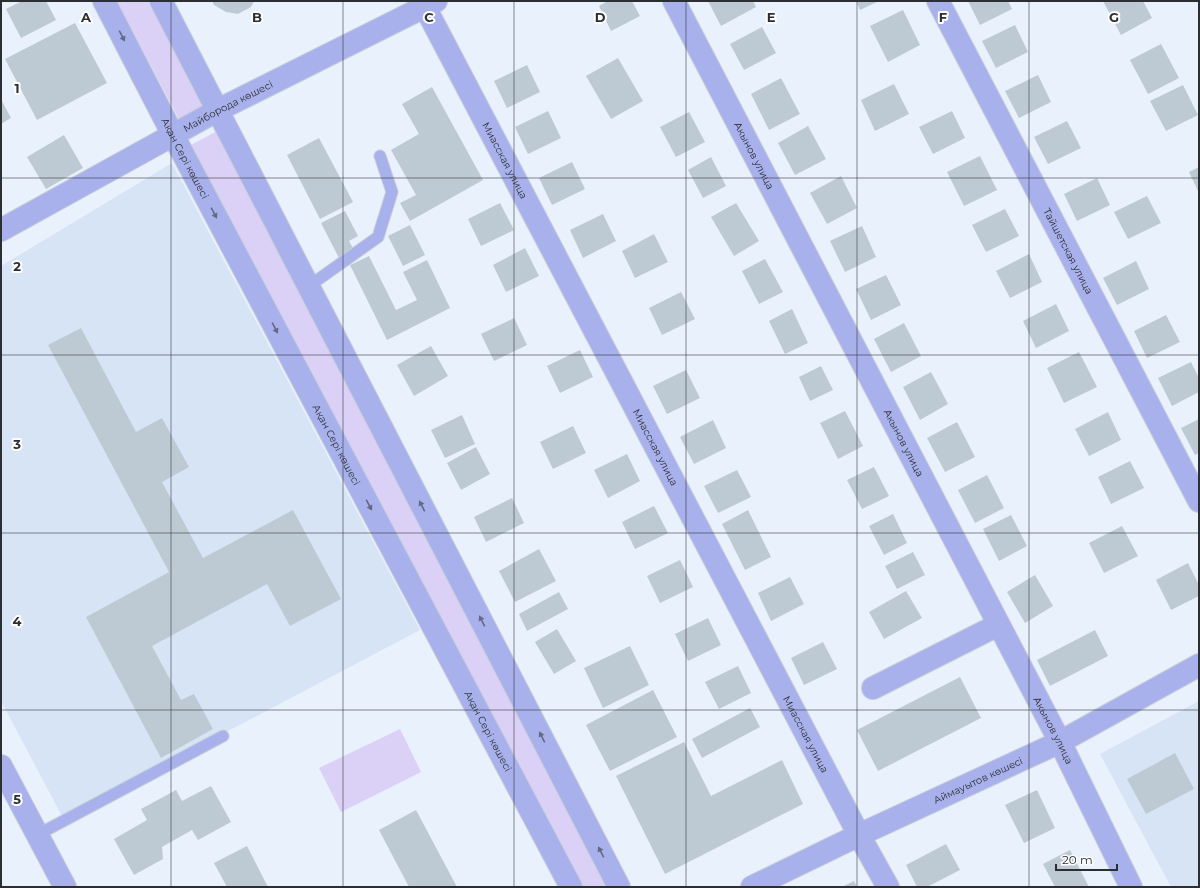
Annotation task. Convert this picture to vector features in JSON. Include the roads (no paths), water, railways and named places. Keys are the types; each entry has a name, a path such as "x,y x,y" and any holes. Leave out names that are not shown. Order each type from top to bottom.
{"street":[{"name":"Ақан Сері көшесі","path":"104,1 173,135 571,887"},
{"path":"161,1 619,887"},
{"name":"Акынов улица","path":"674,1 1060,742 1132,887"},
{"name":"Тайшетская улица","path":"938,1 1199,501"},
{"name":"Майборода көшесі","path":"1,230 218,110 431,4"},
{"name":"Миасская улица","path":"431,4 859,835 888,887"},
{"path":"873,688 998,624"},
{"name":"Аймауытов көшесі","path":"752,887 859,835 1060,742 1199,665"},
{"path":"1,766 65,887"}],"lane":[{"path":"309,286 378,237 392,192 380,156"},
{"path":"37,835 223,736"}]}
